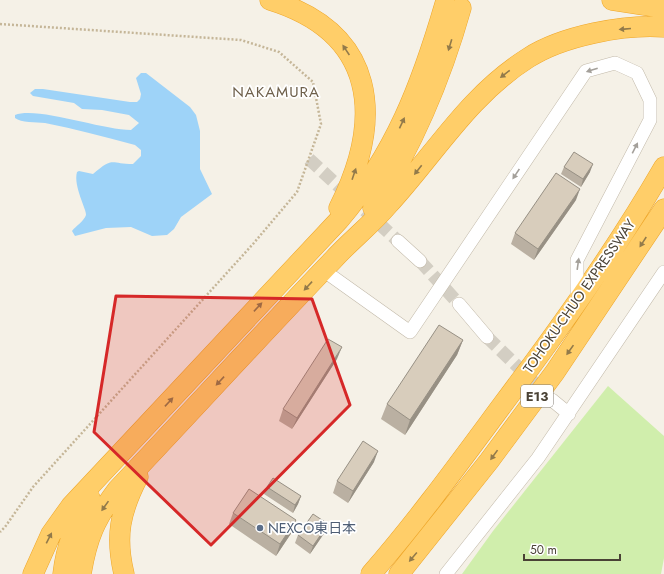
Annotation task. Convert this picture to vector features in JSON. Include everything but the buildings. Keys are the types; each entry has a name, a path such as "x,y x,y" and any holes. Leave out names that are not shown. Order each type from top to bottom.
{"highway":[{"path":"270,0 294,8 316,20 334,35 346,50 357,69 364,92 366,113 364,135 359,160 349,188 337,212 315,245"},
{"path":"612,0 664,8"},
{"path":"33,574 51,534 71,506 143,431 359,197 378,170 395,137 453,6 437,84 406,150 391,180 372,209 329,263"},
{"path":"81,574 84,554 91,531 103,509 117,490 329,263 388,206 469,107 483,93 512,69 530,57 558,43 579,37 619,30 664,27"},
{"name":"TOHOKU-CHUO EXPRESSWAY","path":"372,574 464,457 537,359 577,303 644,202 664,167"},
{"name":"TOHOKU-CHUO EXPRESSWAY","path":"398,574 489,461 555,372 664,209"},
{"path":"361,574 537,359"},
{"path":"63,574 69,540 78,518 91,495 143,431"},
{"path":"124,574 119,545 120,518 139,474 159,446"}],"street":[{"path":"329,263 410,332 586,71 615,63 638,73 650,100 650,120 577,260 577,303"},
{"path":"398,241 420,261"},
{"path":"446,574 538,458 664,272"},
{"path":"459,304 487,337"},
{"path":"552,400 568,414"}],"path":[{"path":"0,24 241,40 279,52 313,82 321,124 297,192 254,244 33,487 0,532"}],"highlighted area":[{"path":"116,296 312,299 350,405 211,545 94,432"}],"green space":[{"path":"608,386 664,436 664,558 661,574 462,574 493,531"}],"water":[{"path":"141,73 146,73 190,107 196,115 200,131 200,169 212,194 181,217 174,229 167,235 152,236 131,227 106,228 75,236 72,231 86,215 78,190 76,178 77,172 79,171 93,174 105,165 112,162 133,164 141,156 141,150 135,145 79,130 45,123 21,121 15,118 15,115 25,113 54,116 131,130 139,123 129,115 102,110 82,109 74,103 33,96 30,93 35,89 43,89 137,102 140,99 141,94 136,78"}],"tunnel":[{"path":"309,159 398,241"},
{"path":"420,261 459,304"},
{"path":"487,337 547,395"}],"place":[{"name":"NEXCO東日本","path":"260,528"}],"district":[{"name":"NAKAMURA","path":"276,92"}]}
